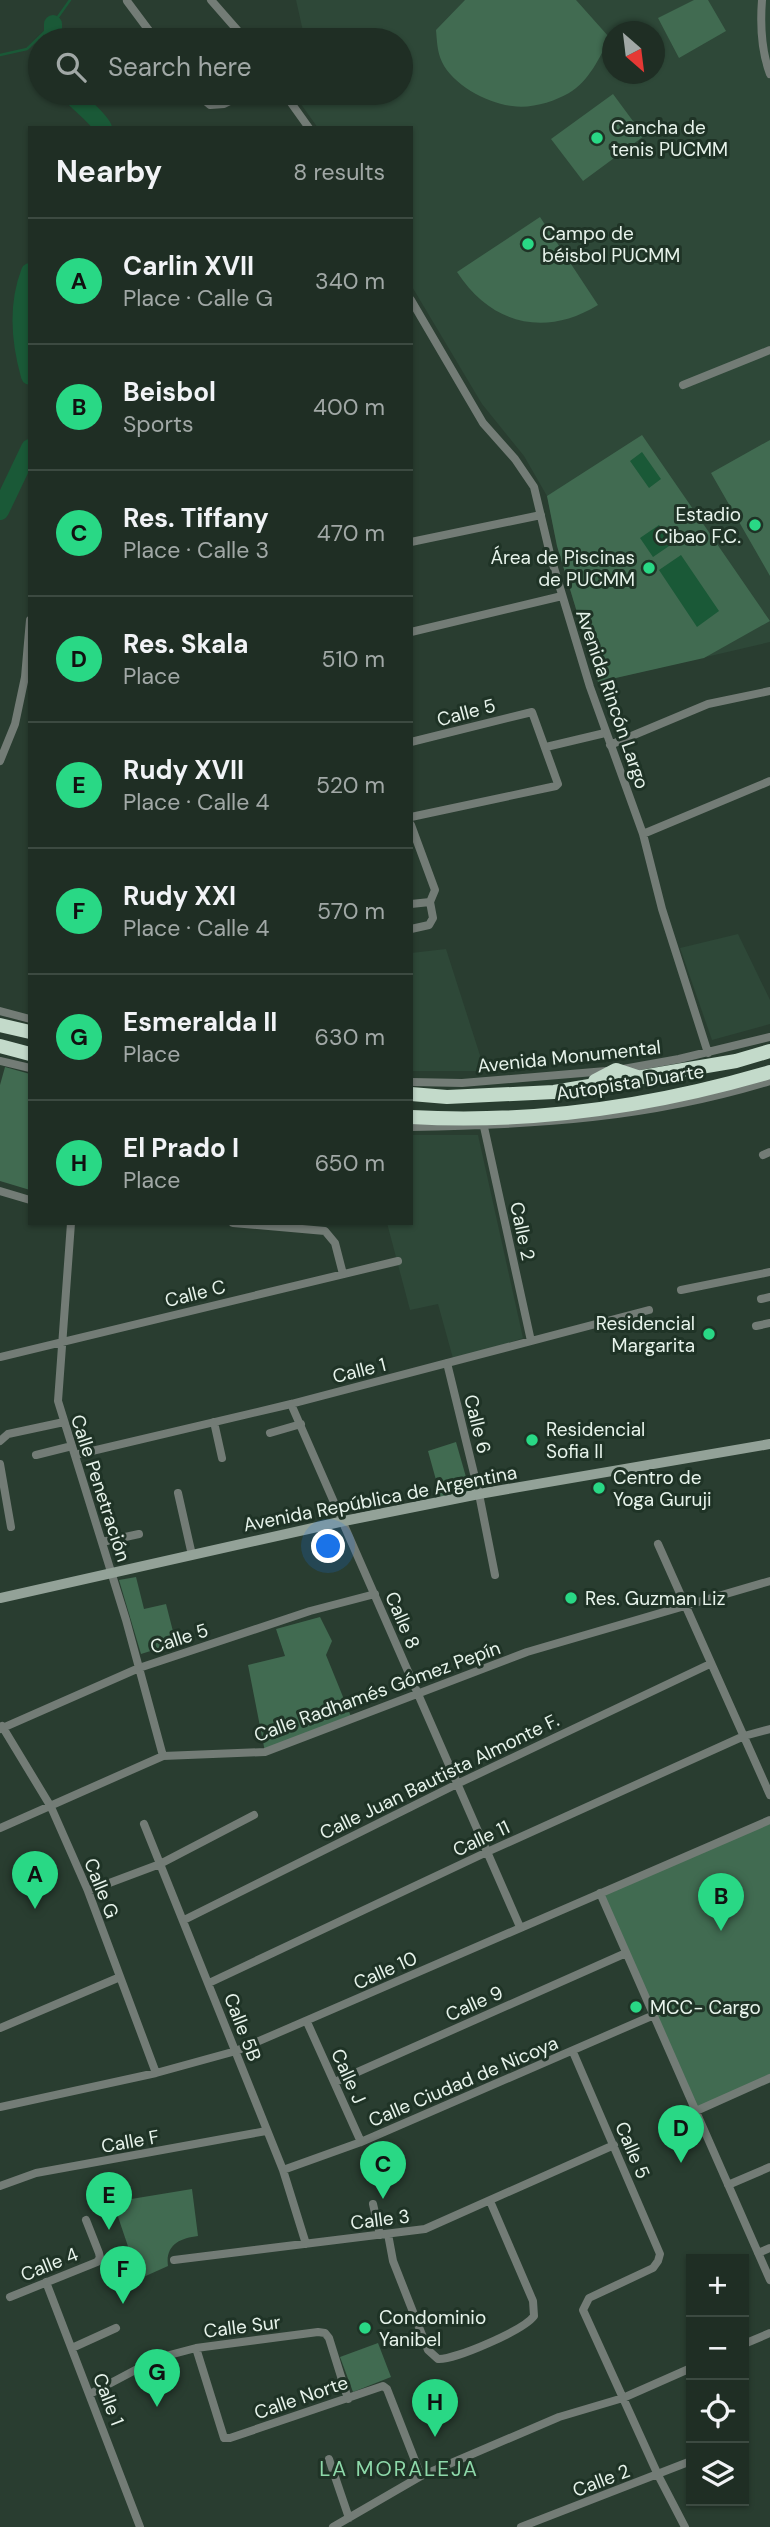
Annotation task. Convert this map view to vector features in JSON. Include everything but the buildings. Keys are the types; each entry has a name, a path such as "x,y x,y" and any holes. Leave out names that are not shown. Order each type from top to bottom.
{"highway":[{"path":"0,1025 28,1032"},
{"path":"0,1046 28,1053"},
{"name":"Autopista Duarte","path":"413,1094 447,1097 554,1093 736,1061 770,1051"},
{"path":"586,1086 616,1070 639,1078"},
{"name":"Autopista Duarte","path":"413,1116 520,1116 592,1112 683,1095 770,1072"}],"main road":[{"name":"Avenida República de Argentina","path":"0,1598 344,1521 479,1494 770,1444"}],"street":[{"path":"211,0 236,28"},
{"path":"762,0 760,29 770,74"},
{"path":"127,1 147,28"},
{"path":"293,105 308,126"},
{"name":"Avenida Rincón Largo","path":"413,303 483,423 515,459 534,487 562,596 605,733 643,834 662,909 708,1053"},
{"path":"683,385 770,350"},
{"path":"413,542 541,515"},
{"path":"413,632 562,596"},
{"path":"0,761 16,724 28,643"},
{"path":"610,745 708,704 770,691"},
{"name":"Calle 5","path":"413,741 529,712 534,714 546,747"},
{"path":"413,817 556,786 558,784 546,747 605,733"},
{"path":"643,834 770,781"},
{"path":"413,830 435,890 430,902 433,918 429,925 413,929"},
{"path":"413,904 430,902"},
{"path":"0,1012 28,1019"},
{"name":"Avenida Monumental","path":"413,1082 462,1083 616,1070 708,1053 770,1037"},
{"path":"0,1061 28,1068"},
{"path":"413,1127 484,1127 604,1117 693,1101 770,1081"},
{"name":"Calle 2","path":"484,1127 531,1341"},
{"path":"0,1191 28,1199"},
{"name":"Calle Penetración","path":"71,1225 57,1393 112,1573 163,1756"},
{"path":"256,1225 325,1231 335,1243 343,1273"},
{"name":"Calle C","path":"0,1357 398,1261"},
{"path":"681,1290 770,1272"},
{"name":"Calle 1","path":"75,1455 291,1404 649,1310"},
{"path":"756,1326 770,1323"},
{"name":"Calle 6","path":"447,1363 479,1494 495,1575"},
{"name":"Calle 8","path":"291,1404 520,1927"},
{"path":"0,1441 8,1434 64,1422"},
{"path":"214,1422 222,1458"},
{"path":"270,1433 300,1424"},
{"path":"36,1454 72,1446"},
{"path":"0,1464 11,1527"},
{"path":"178,1493 192,1555"},
{"path":"102,1542 139,1534"},
{"path":"658,1544 770,1795"},
{"name":"Calle Radhamés Gómez Pepín","path":"0,1828 163,1756 265,1752 527,1652 770,1581"},
{"name":"Calle 5","path":"1,1727 139,1668 310,1611 375,1594"},
{"name":"Calle Juan Bautista Almonte F.","path":"184,1920 457,1784 710,1664"},
{"name":"Calle G","path":"1,1727 51,1807 88,1891 156,2073"},
{"name":"Calle 11","path":"209,1983 487,1852 744,1736 770,1729"},
{"path":"88,1891 160,1864 254,1815"},
{"name":"Calle 10","path":"0,2107 156,2073 236,2051 770,1820"},
{"name":"Calle 5B","path":"144,1824 283,2170 306,2244"},
{"path":"600,1893 770,2280"},
{"name":"Calle 9","path":"334,2082 626,1953"},
{"path":"0,2028 120,1977"},
{"name":"Calle Ciudad de Nicoya","path":"283,2170 361,2142 653,2015"},
{"name":"Calle J","path":"307,2022 361,2142"},
{"name":"Calle 5","path":"573,2052 660,2254 659,2261 645,2272 597,2294 584,2304 585,2319 623,2399"},
{"path":"696,2111 770,2078"},
{"name":"Calle F","path":"0,2186 36,2173 266,2131"},
{"name":"Calle 3","path":"174,2260 425,2229 614,2145"},
{"path":"729,2185 770,2167"},
{"path":"373,2204 428,2350 438,2359 452,2357 522,2328 534,2316 533,2301 490,2201"},
{"name":"Calle 4","path":"10,2297 97,2262 100,2258 86,2220"},
{"path":"758,2253 770,2248"},
{"name":"Calle 1","path":"46,2282 140,2527"},
{"path":"72,2348 116,2328"},
{"name":"Calle Sur","path":"90,2394 159,2358 196,2348 318,2332 325,2333 329,2338 348,2399"},
{"path":"749,2342 770,2333"},
{"name":"Calle Norte","path":"196,2348 224,2438 383,2386 387,2389 421,2476"},
{"path":"333,2527 421,2476 559,2417 623,2399 686,2370"},
{"path":"623,2399 685,2527"},
{"path":"329,2459 349,2518"},
{"name":"Calle 2","path":"521,2527 686,2463"}],"shaded area":[{"path":"296,0 770,0 770,642 598,682 557,546 547,496 524,456 482,404 413,288 413,126 317,126 302,105 413,105 413,28 302,28"},
{"path":"465,0 576,0 602,29 602,52 588,76 569,93 549,102 519,107 482,97 454,78 440,58 436,30"},
{"path":"694,0 708,0 726,31 679,58 665,31 665,21 660,21 658,18"},
{"name":"Cancha de tenis PUCMM","path":"613,94 644,136 583,181 551,139"},
{"name":"Campo de béisbol PUCMM","path":"540,217 598,305 578,315 539,323 502,314 471,290 457,272"},
{"name":"Área de Piscinas de PUCMM","path":"642,435 770,621 704,658 598,682 557,546 547,496"},
{"name":"Estadio Cibao F.C.","path":"770,440 770,576 711,473"},
{"path":"642,452 661,479 649,488 630,461"},
{"path":"659,525 672,544 653,557 640,538"},
{"path":"681,555 719,611 697,627 659,570"},
{"path":"738,934 770,1000 770,1024 712,1040 680,948"},
{"path":"446,949 485,1071 413,1071 413,953"},
{"path":"5,1067 28,1073 28,1189 0,1181 0,1085"},
{"path":"413,1135 478,1135 523,1338 454,1362 438,1304 410,1310 388,1225 413,1225"},
{"path":"456,1442 470,1491 441,1498 428,1451"},
{"path":"136,1577 144,1609 166,1604 176,1643 141,1654 119,1580"},
{"path":"320,1617 332,1641 326,1655 352,1719 265,1752 248,1665 285,1656 276,1629"},
{"path":"770,1820 770,2078 696,2111 600,1893"},
{"path":"192,2189 198,2236 175,2244 169,2253 168,2266 139,2279 113,2202"},
{"path":"378,2343 391,2377 353,2392 340,2357"}],"waterway":[{"path":"49,28 70,0"},
{"path":"0,55 28,48"},
{"path":"82,105 102,126"},
{"path":"28,278 21,324 28,367"},
{"path":"0,511 28,452"}],"place":[{"name":"Cancha de tenis PUCMM","path":"597,138"},
{"name":"Campo de béisbol PUCMM","path":"528,244"},
{"name":"Estadio Cibao F.C.","path":"755,525"},
{"name":"Área de Piscinas de PUCMM","path":"649,568"},
{"name":"Residencial Margarita","path":"709,1334"},
{"name":"Residencial Sofia II","path":"532,1440"},
{"name":"Centro de Yoga Guruji","path":"599,1488"},
{"name":"Res. Guzman Liz","path":"571,1598"},
{"name":"Carlin XVII","path":"35,1909"},
{"name":"Beisbol","path":"721,1931"},
{"name":"MCC- Cargo","path":"636,2007"},
{"name":"Res. Skala","path":"681,2163"},
{"name":"Res. Tiffany","path":"383,2199"},
{"name":"Rudy XVII","path":"109,2230"},
{"name":"Rudy XXI","path":"123,2304"},
{"name":"Condominio Yanibel","path":"365,2328"},
{"name":"Esmeralda II","path":"157,2407"},
{"name":"El Prado I","path":"435,2437"}],"district":[{"name":"LA MORALEJA","path":"399,2469"}]}
